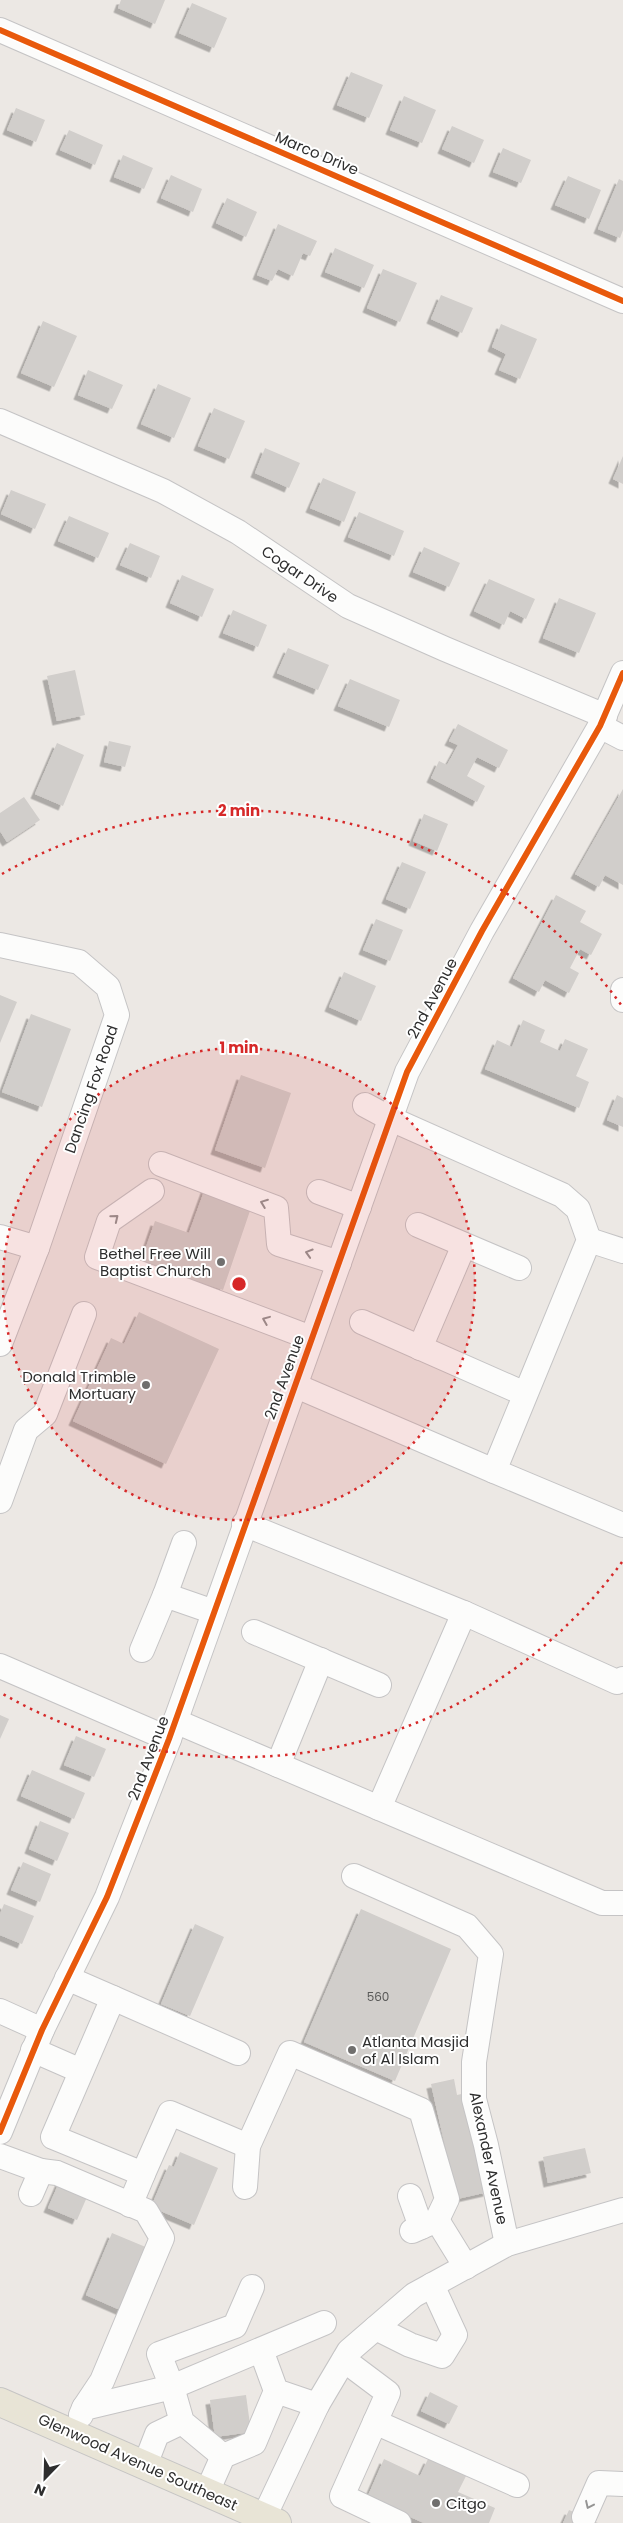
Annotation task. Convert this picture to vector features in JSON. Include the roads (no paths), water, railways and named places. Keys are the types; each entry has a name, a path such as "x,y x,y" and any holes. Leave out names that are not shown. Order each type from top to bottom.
{"main road":[{"name":"Glenwood Avenue Southeast","path":"0,2402 270,2520"}],"street":[{"name":"Marco Drive","path":"0,30 623,301"},
{"name":"Cogar Drive","path":"0,421 163,491 238,532 348,606 602,721 623,738"},
{"name":"2nd Avenue","path":"0,2132 38,2040 107,1897 172,1730 407,1072 482,931 602,721 623,673"},
{"name":"Dancing Fox Road","path":"0,945 79,962 108,987 117,1015 36,1248 0,1344"},
{"path":"623,990 623,1000"},
{"path":"366,1105 391,1119 562,1195 578,1209 588,1240 494,1471"},
{"path":"161,1164 276,1208 279,1244 339,1262"},
{"path":"152,1191 109,1221 97,1257 311,1338"},
{"path":"319,1192 359,1207"},
{"path":"418,1225 519,1268"},
{"path":"0,1237 36,1248"},
{"path":"588,1240 623,1251"},
{"path":"420,1348 464,1245"},
{"path":"0,1501 26,1430 45,1414 84,1314"},
{"path":"362,1322 525,1394"},
{"path":"294,1385 623,1525"},
{"path":"244,1524 464,1613 617,1682 623,1679"},
{"path":"142,1650 184,1543"},
{"path":"164,1595 214,1612"},
{"path":"379,1808 464,1613"},
{"path":"254,1632 379,1685"},
{"path":"278,1765 321,1660"},
{"path":"0,1666 172,1730 278,1765 602,1903 623,1903"},
{"name":"Alexander Avenue","path":"354,1876 467,1926 491,1954 474,2062 474,2100 486,2145 507,2244"},
{"path":"67,1978 238,2054"},
{"path":"113,1998 53,2137 142,2174"},
{"path":"0,2011 81,2071"},
{"path":"245,2187 248,2146 290,2053 421,2110 447,2199 423,2226"},
{"path":"130,2205 170,2112 248,2146"},
{"path":"0,2156 41,2171 57,2173 146,2211 162,2238 102,2381 84,2408 72,2433"},
{"path":"31,2194 41,2171"},
{"path":"410,2196 423,2226 466,2266"},
{"path":"270,2520 318,2405 349,2351 414,2295 507,2244 623,2210"},
{"path":"376,2328 410,2345 442,2356 455,2335 432,2285"},
{"path":"223,2456 182,2422 172,2387 159,2354 235,2326 252,2287"},
{"path":"84,2408 172,2387 324,2323"},
{"path":"207,2492 223,2456 254,2443 276,2391 261,2350"},
{"path":"344,2360 388,2393 342,2496 392,2522"},
{"path":"276,2391 318,2405"},
{"path":"145,2465 158,2434 182,2422"},
{"path":"376,2422 517,2485"},
{"path":"584,2516 599,2483 623,2484"}],"place":[{"name":"Bethel Free Will Baptist Church","path":"221,1262"},
{"name":"Donald Trimble Mortuary","path":"146,1385"},
{"name":"Atlanta Masjid of Al Islam","path":"352,2050"},
{"name":"Citgo","path":"436,2503"}]}
